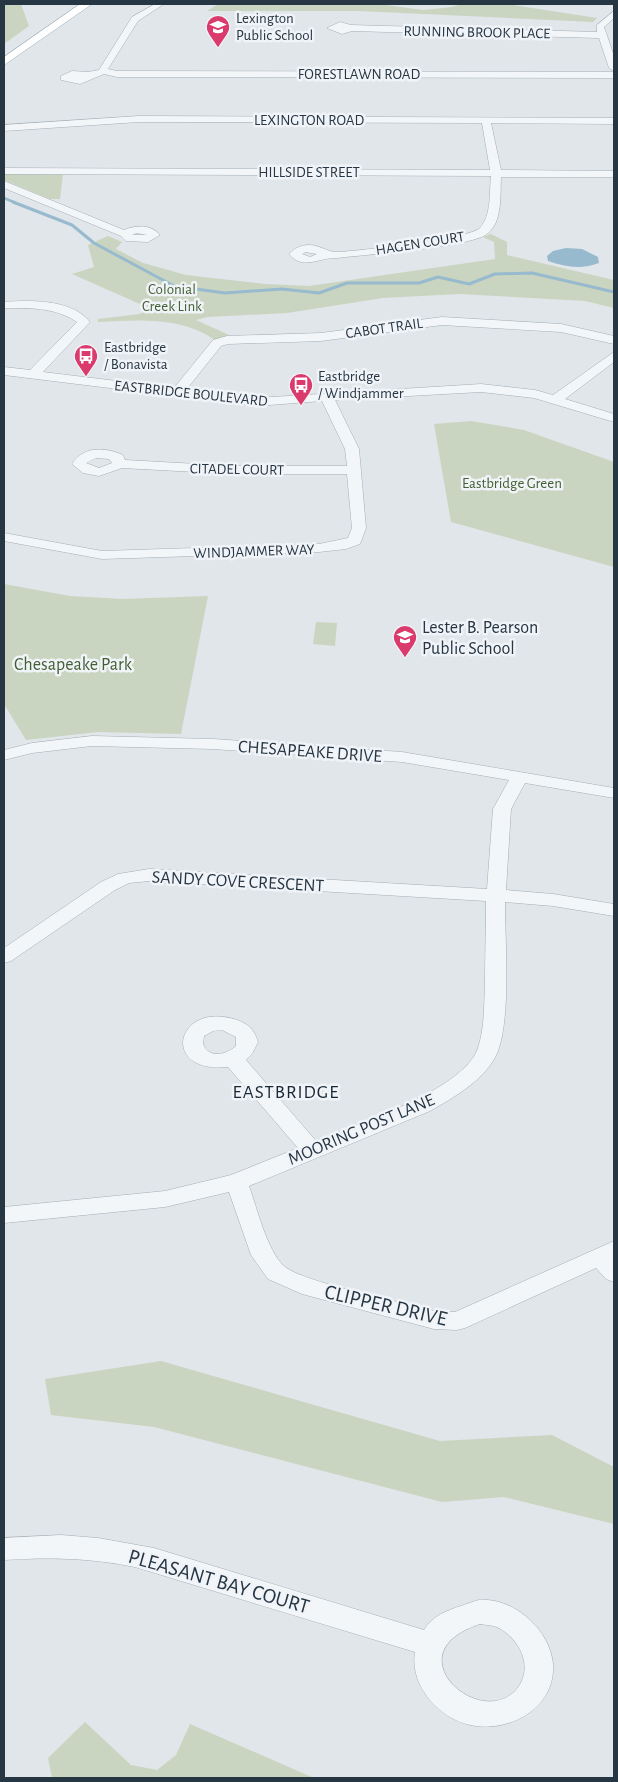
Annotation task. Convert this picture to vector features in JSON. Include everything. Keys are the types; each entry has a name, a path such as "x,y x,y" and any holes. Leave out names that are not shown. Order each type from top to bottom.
{"main road":[{"path":"4,54 77,4"},
{"path":"4,62 87,4"}],"street":[{"path":"104,71 103,68 135,19 160,4"},
{"path":"614,14 600,27 614,68"},
{"name":"RUNNING BROOK PLACE","path":"351,28 602,35"},
{"name":"FORESTLAWN ROAD","path":"88,75 104,71 117,74 614,76"},
{"name":"LEXINGTON ROAD","path":"4,128 139,119 614,121"},
{"name":"HAGEN COURT","path":"324,254 336,255 448,241 483,232 493,217 496,173 486,121"},
{"name":"HILLSIDE STREET","path":"4,171 614,174"},
{"path":"4,184 125,234"},
{"path":"4,305 45,306 72,315 84,322 34,374"},
{"name":"CABOT TRAIL","path":"177,393 213,347 227,340 321,337 442,321 561,328 614,340"},
{"path":"556,400 614,356"},
{"name":"EASTBRIDGE BOULEVARD","path":"4,371 256,402 462,388 509,391 556,400 614,418"},
{"name":"WINDJAMMER WAY","path":"4,537 102,555 319,548 346,545 355,541 359,528 352,449 327,398"},
{"name":"CITADEL COURT","path":"119,464 234,470 354,470"},
{"name":"CHESAPEAKE DRIVE","path":"4,755 32,748 92,741 170,742 402,757 614,793"},
{"name":"MOORING POST LANE","path":"4,1215 165,1199 236,1182 422,1106 449,1091 470,1073 486,1052 494,1024 496,896 502,809 520,776"},
{"name":"SANDY COVE CRESCENT","path":"4,957 108,886 125,878 149,876 496,896"},
{"path":"496,896 553,900 614,910"},
{"path":"233,1058 312,1150"},
{"name":"CLIPPER DRIVE","path":"236,1182 263,1255 276,1273 302,1285 434,1320 457,1321 610,1260"},
{"name":"PLEASANT BAY COURT","path":"4,1550 36,1545 118,1551 154,1560 430,1644"}],"green space":[{"path":"4,4 21,4 29,26 4,44"},
{"path":"218,4 378,4 423,10 452,7 461,4 506,4 597,18 593,22 359,11 207,11"},
{"path":"4,174 63,174 60,199 50,199 4,180"},
{"name":"Colonial Creek Link","path":"491,234 507,242 507,255 614,280 614,308 585,301 459,294 383,298 287,313 207,317 196,320 229,335 215,340 202,332 173,323 143,320 98,322 98,319 140,314 149,308 72,274 94,267 88,245 108,236 122,242 116,249 143,263 186,275 265,284 309,286 495,259 494,242 483,237"},
{"name":"Eastbridge Green","path":"471,421 524,430 614,462 614,567 451,522 434,424"},
{"name":"Chesapeake Park","path":"4,584 70,596 123,599 208,596 181,734 98,732 26,740 4,704"},
{"path":"316,622 337,623 335,646 313,644"},
{"path":"161,1361 440,1441 552,1435 614,1467 614,1524 504,1497 442,1502 154,1427 51,1415 45,1379"},
{"path":"85,1722 131,1765 157,1770 176,1755 190,1724 314,1778 52,1778 48,1758"}],"water":[{"path":"566,248 582,249 598,257 599,263 574,267 548,261 547,256 553,251"}],"waterway":[{"path":"4,198 16,203"},
{"path":"13,202 72,225 94,243 174,286 225,293 282,289 319,293 347,283 419,283 438,277 469,284 495,274 532,273 614,292"}],"place":[{"name":"Lexington Public School","path":"218,48"},
{"name":"Eastbridge / Bonavista","path":"86,377"},
{"name":"Eastbridge / Windjammer","path":"301,406"},
{"name":"Lester B. Pearson Public School","path":"405,658"}],"district":[{"name":"EASTBRIDGE","path":"286,1091"}]}
